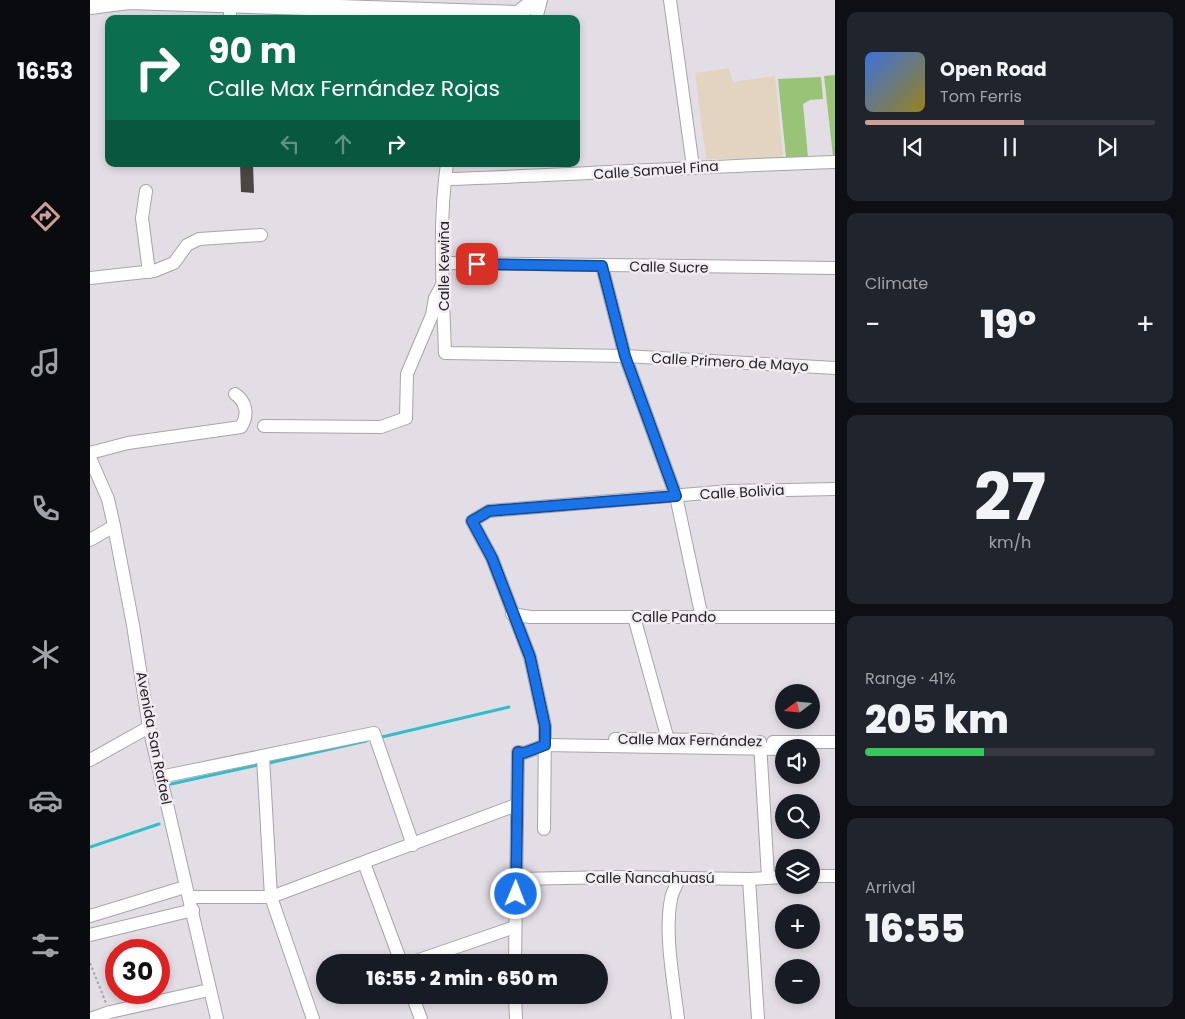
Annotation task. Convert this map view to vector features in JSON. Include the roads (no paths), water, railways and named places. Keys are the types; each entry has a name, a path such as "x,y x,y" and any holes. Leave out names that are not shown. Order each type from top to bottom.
{"main road":[{"path":"94,4 129,1 230,12 518,14 536,0"}],"street":[{"path":"537,15 541,0"},
{"path":"670,0 693,167"},
{"name":"Calle Samuel Fina","path":"447,179 590,175 693,167 835,162"},
{"name":"Calle Kewiña","path":"444,353 444,194 447,167"},
{"path":"146,191 142,218 150,272"},
{"path":"90,278 150,272 174,262 187,245 199,239 262,235"},
{"name":"Calle Sucre","path":"443,263 835,268"},
{"path":"602,266 625,356 676,496 702,618"},
{"path":"264,426 381,427 406,418 407,374 432,315 435,298 443,283"},
{"name":"Calle Primero de Mayo","path":"444,353 625,356 835,368"},
{"path":"90,453 128,443 241,427 246,414 242,399 235,394"},
{"name":"Avenida San Rafael","path":"90,459 108,499 133,625 149,727 217,1019"},
{"name":"Calle Bolivia","path":"512,614 492,558 472,521 489,511 730,491 835,489"},
{"path":"90,540 114,526"},
{"path":"512,614 530,657 545,726 544,829"},
{"name":"Calle Pando","path":"512,614 530,617 835,617"},
{"path":"634,617 669,744"},
{"path":"90,760 149,727"},
{"path":"160,777 374,733 413,845"},
{"name":"Calle Max Fernández","path":"516,805 518,752 524,753 545,741 760,746 835,742"},
{"path":"760,746 768,877"},
{"name":"Calle Max Fernández","path":"760,746 775,748"},
{"path":"820,750 835,750"},
{"path":"263,756 271,897 313,1019"},
{"path":"90,916 187,892 271,897 516,805 515,954"},
{"path":"364,863 397,954"},
{"path":"820,876 835,876"},
{"name":"Calle Ñancahuasú","path":"517,878 749,879 775,877"},
{"path":"678,1019 669,914 671,898 680,878"},
{"path":"749,879 758,1019"},
{"path":"90,935 193,910"},
{"path":"436,954 515,927"},
{"path":"90,1019 110,1012 209,990"},
{"path":"415,1004 421,1019"},
{"path":"515,1004 516,1019"}],"waterway":[{"path":"382,737 509,707"},
{"path":"269,763 366,741"},
{"path":"171,784 258,765"},
{"path":"90,847 159,824"}]}
